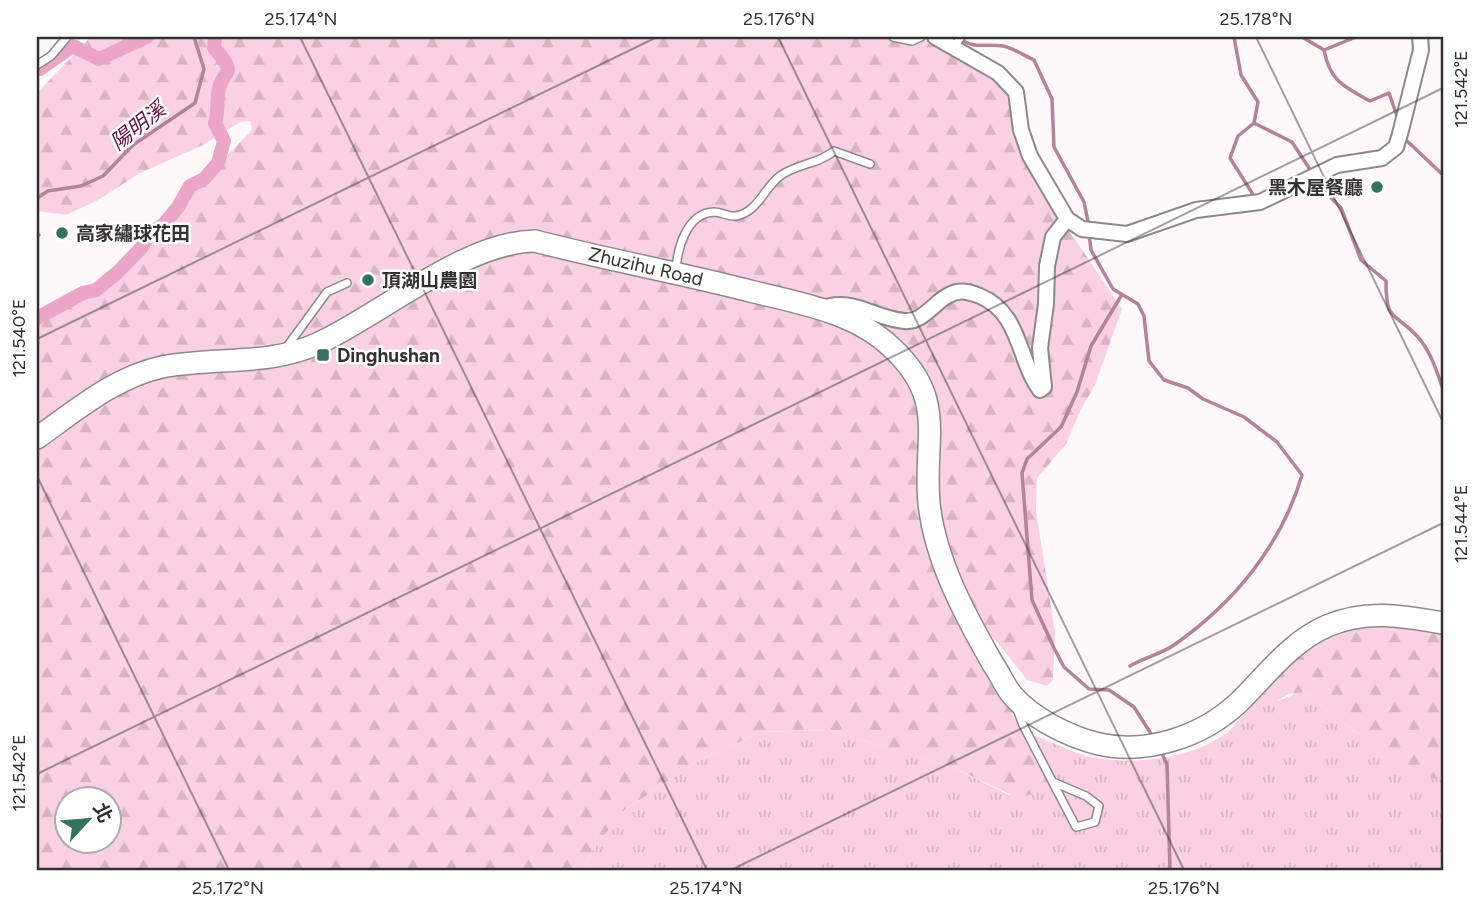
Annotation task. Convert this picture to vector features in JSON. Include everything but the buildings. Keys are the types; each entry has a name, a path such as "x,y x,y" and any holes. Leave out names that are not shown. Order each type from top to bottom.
{"main road":[{"name":"Zhuzihu Road","path":"37,438 98,395 138,374 163,367 281,355 303,349 355,325 465,261 521,241 535,241 676,272 820,309 862,325 890,345 905,361 924,390 931,419 929,500 935,541 977,636 1020,701"},
{"path":"1020,701 1075,735 1099,744 1136,747 1180,737 1203,727 1235,706 1272,665 1325,627 1374,614 1443,623"}],"street":[{"path":"935,37 957,43 998,73 1016,92 1021,130 1030,156 1067,219 1088,230 1127,234 1196,210 1260,202 1337,166 1382,158 1396,147 1420,50 1420,37"},
{"path":"820,309 837,302 907,321 919,318 957,291 971,292 986,299 1006,316 1040,390 1044,387 1040,348 1046,304 1047,266 1053,237 1067,219"}],"lane":[{"path":"37,65 51,56 67,37"},
{"path":"893,37 912,41 921,37"},
{"path":"676,272 677,246 697,219 711,212 735,216 758,203 777,178 802,163 826,158 834,151 870,164"},
{"path":"281,355 327,292 347,283"},
{"path":"1020,701 1023,725 1076,827 1096,822 1099,806 1086,796 1053,782"}],"green space":[{"path":"91,37 884,37 930,41 994,78 1007,92 1016,131 1058,214 1122,309 1095,385 1066,444 1037,478 1036,511 1055,632 1053,680 1047,686 1027,680 995,640 988,641 989,669 1048,783 1036,794 1016,797 954,768 830,730 761,732 698,761 622,812 592,851 582,870 37,870 37,320 117,272 140,248 160,233 199,184 252,130 250,121 240,122 203,145 140,173 98,200 66,215 37,211 37,93"},
{"path":"1361,624 1409,624 1443,630 1443,781 1425,775 1389,755 1305,692 1289,694 1273,703 1259,696 1301,652 1327,635"},
{"path":"1305,692 1355,732 1443,781 1443,870 582,870 592,851 622,812 698,761 761,732 830,730 954,768 1009,795 1048,783 1022,731 1095,758 1157,759 1178,755 1216,740 1231,729 1259,696 1278,701"}],"waterway":[{"path":"40,69 73,46 99,59 147,37"},
{"name":"陽明溪","path":"37,198 48,191 81,186 103,176 133,145 195,103 204,69 194,37"},
{"path":"37,318 83,293 96,290 118,272 142,247 149,234 164,224 190,186 204,179 218,163 224,141 215,123 219,87 228,69 214,48 215,37"},
{"path":"1234,37 1241,75 1258,102 1254,123 1238,136 1230,158 1254,196"},
{"path":"1302,37 1324,50 1356,37"},
{"name":"陽明溪","path":"959,38 975,45 1007,47 1034,60 1052,99 1054,147 1084,202 1089,226"},
{"path":"1324,50 1330,69 1339,82 1370,101 1389,93 1397,116"},
{"path":"1254,123 1292,142 1311,171"},
{"path":"1404,138 1443,175"},
{"path":"1315,181 1341,208 1361,260 1386,281 1389,310 1425,347 1443,389"},
{"path":"1089,234 1091,250 1113,289 1138,304 1144,316 1149,361 1164,380 1188,388 1203,399 1244,417 1277,442 1302,475 1282,526 1253,571 1235,591 1196,629 1174,645 1130,666"},
{"path":"1121,296 1091,346 1077,392 1061,427 1027,459 1022,473 1032,600 1054,648 1064,667 1089,689 1109,690 1134,707 1153,737"},
{"path":"1160,750 1167,764 1170,870"}],"place":[{"name":"黑木屋餐廳","path":"1377,187"},
{"name":"高家繡球花田","path":"62,233"},
{"name":"頂湖山農園","path":"368,280"},
{"name":"Dinghushan","path":"323,355"}]}
